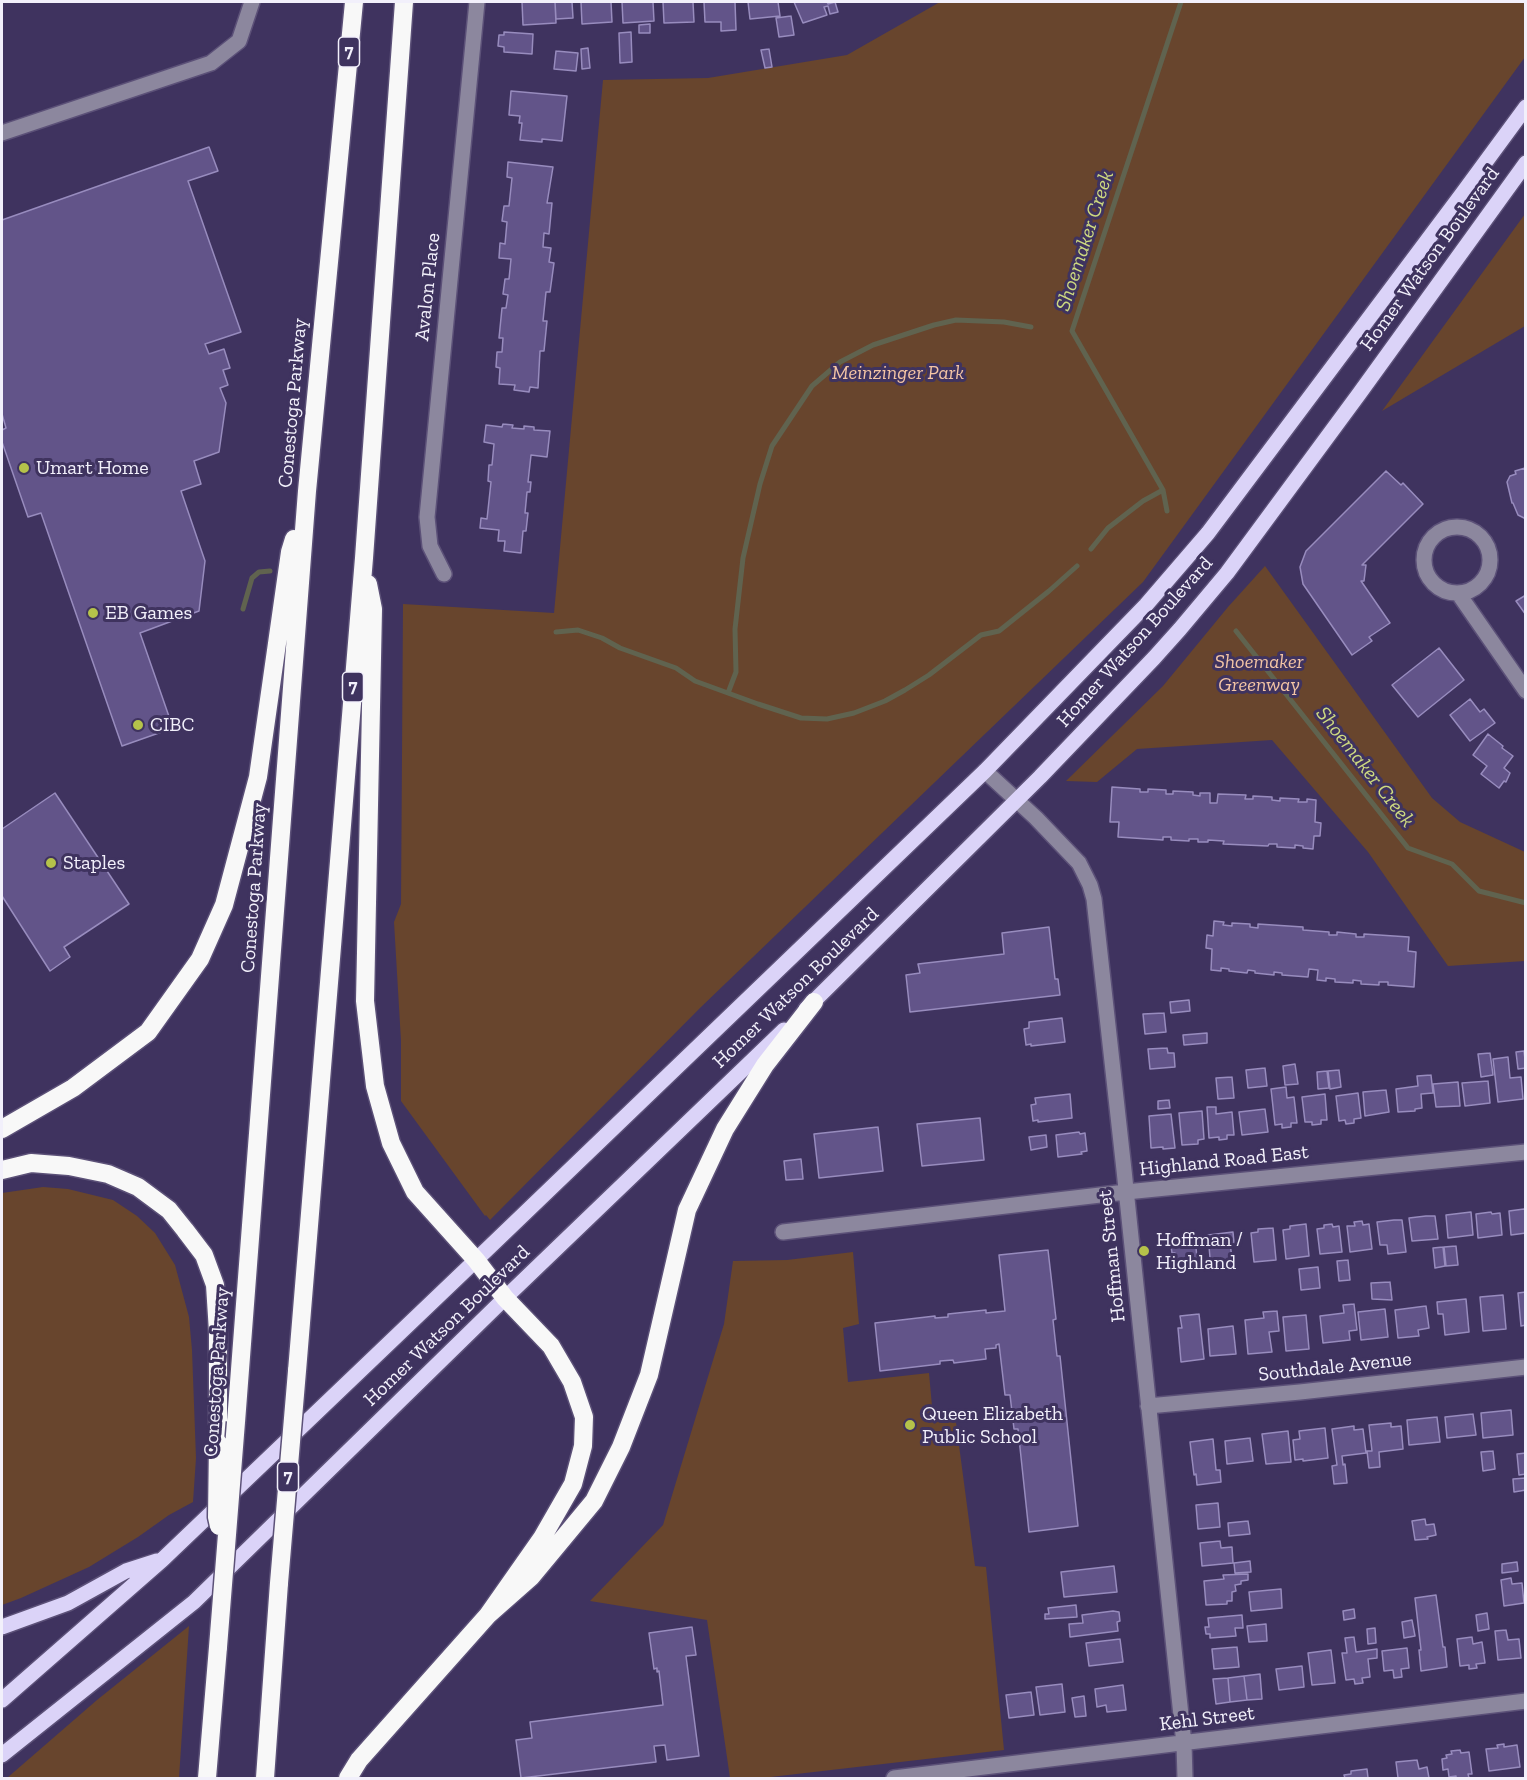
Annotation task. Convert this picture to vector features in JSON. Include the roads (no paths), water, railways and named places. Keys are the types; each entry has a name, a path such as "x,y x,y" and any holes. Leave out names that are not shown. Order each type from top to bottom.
{"highway":[{"name":"Conestoga Parkway","path":"207,1779 307,491 354,2"},
{"name":"7","path":"265,1779 279,1583 364,558 404,2"},
{"path":"2,1129 73,1088 148,1032 200,959 224,905 258,777 290,552 307,491"},
{"path":"364,558 373,609 365,1001 375,1086 391,1143 415,1192 476,1260 505,1298 550,1346 572,1382 584,1417 583,1446 573,1484 542,1538 488,1615"},
{"path":"348,1779 359,1760 488,1615 531,1576 594,1501 621,1447 649,1376 687,1210 725,1129 765,1065 814,1002"},
{"path":"2,1170 31,1163 69,1166 108,1174 138,1187 169,1210 204,1255 215,1285 218,1332 217,1517 226,1550"}],"main road":[{"name":"Homer Watson Boulevard","path":"2,1700 162,1560 476,1260 985,771 1146,605 1208,533 1526,106"},
{"name":"Homer Watson Boulevard","path":"2,1755 194,1602 505,1298 814,1002 1017,800 1154,658 1227,573 1526,163"},
{"path":"2,1627 68,1603 126,1571 162,1560"}],"street":[{"path":"2,133 211,63 238,41 252,2"},
{"name":"Avalon Place","path":"444,574 430,546 427,517 477,2"},
{"path":"1452,527 1473,530 1488,547 1491,559 1489,570 1477,587 1458,592 1452,593 1436,585 1428,576 1424,562 1425,550 1430,540 1439,532 1452,527"},
{"path":"1458,592 1526,691"},
{"name":"Hoffman Street","path":"985,771 1051,833 1079,863 1092,892 1099,935 1184,1744 1185,1779"},
{"name":"Highland Road East","path":"783,1232 1126,1192 1526,1152"},
{"name":"Southdale Avenue","path":"1148,1406 1526,1367"},
{"name":"Kehl Street","path":"894,1779 1122,1749 1184,1744 1526,1701"}],"waterway":[{"name":"Shoemaker Creek","path":"1167,511 1163,490 1072,331 1181,2"},
{"path":"728,693 736,672 735,629 743,558 760,484 772,446 812,386 840,362 873,345 934,325 956,320 1004,322 1031,327"},
{"path":"1091,549 1108,528 1143,501 1163,490"},
{"path":"556,632 578,630 676,668 695,681 758,704 801,718 827,719 854,713 885,701 905,690 929,675 981,635 999,631 1077,566"},
{"path":"243,609 252,578 259,572 270,571"},
{"name":"Shoemaker Creek","path":"1236,631 1408,848 1452,864 1479,891 1526,903"}],"place":[{"name":"Umart Home","path":"24,468"},
{"name":"EB Games","path":"93,613"},
{"name":"CIBC","path":"138,725"},
{"name":"Staples","path":"51,863"},
{"name":"Hoffman / Highland","path":"1144,1251"},
{"name":"Queen Elizabeth Public School","path":"910,1425"}],"park label":[{"name":"Meinzinger Park","path":"898,373"},
{"name":"Shoemaker Greenway","path":"1259,674"}]}
